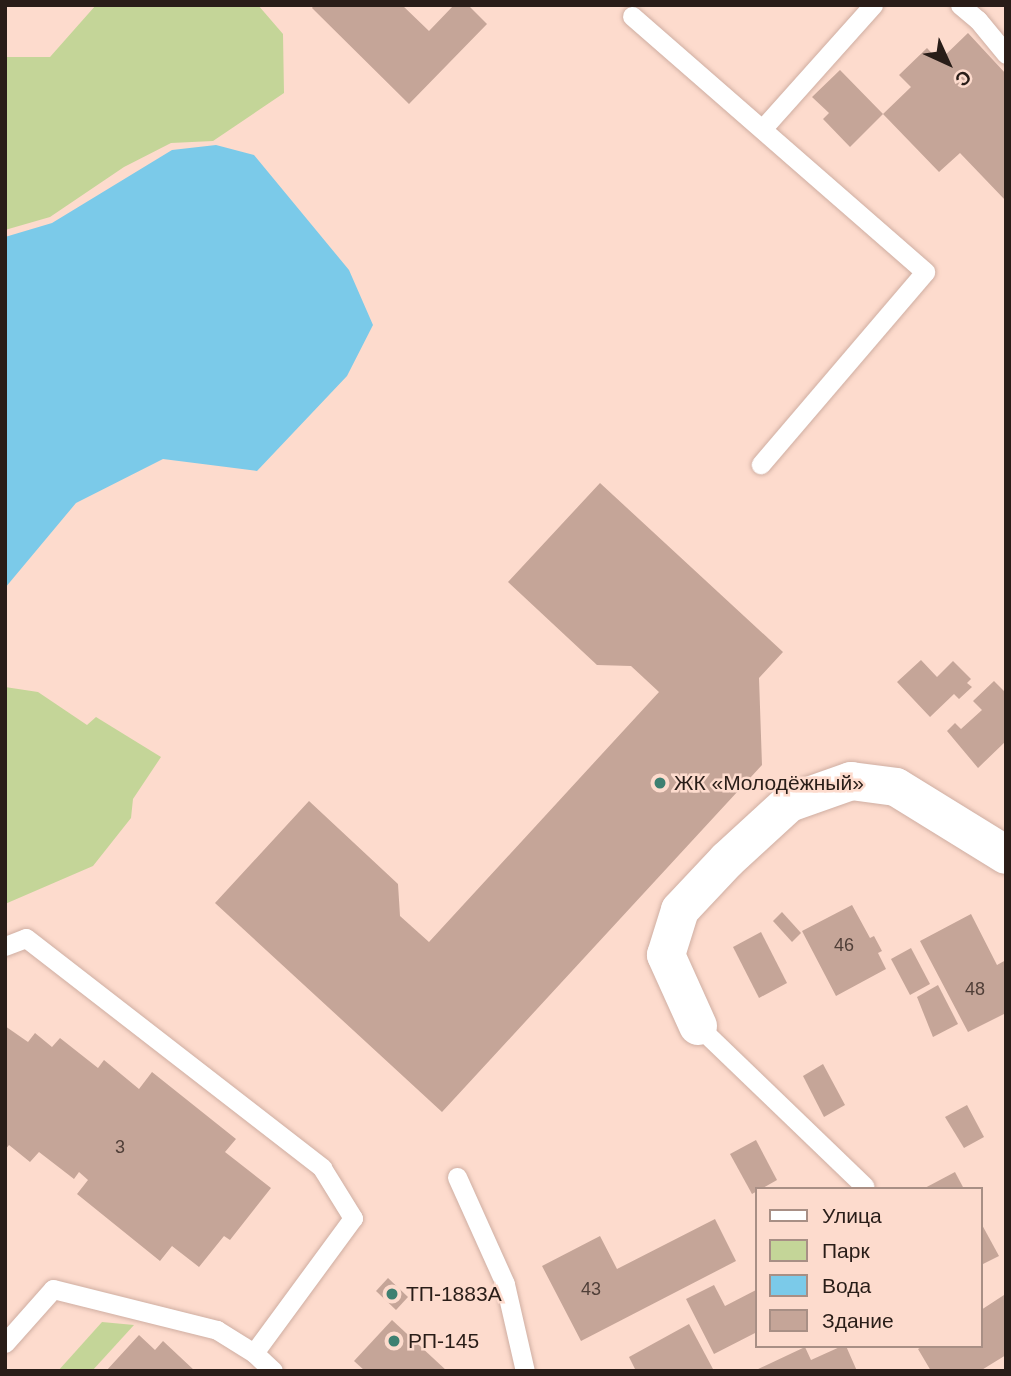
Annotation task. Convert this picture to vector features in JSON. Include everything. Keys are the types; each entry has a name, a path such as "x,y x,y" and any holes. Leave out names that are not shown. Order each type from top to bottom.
{"street":[{"path":"698,1026 666,956 680,910 727,860 789,803 851,781 896,787 1006,855"}],"lane":[{"path":"763,128 873,5"},
{"path":"960,5 978,20 1006,54"},
{"path":"632,16 925,272 761,464"},
{"path":"5,946 26,938 322,1168 353,1219 254,1353"},
{"path":"698,1026 864,1186"},
{"path":"457,1177 505,1284 525,1371"},
{"path":"5,1343 53,1289 217,1330 254,1353 273,1371"}],"green space":[{"path":"96,5 258,5 283,34 284,93 213,141 171,143 124,167 50,217 5,230 5,57 50,57"},
{"path":"5,687 38,692 87,725 96,717 161,757 133,799 131,818 93,866 5,904"},
{"path":"102,1322 134,1325 92,1371 58,1371"}],"water":[{"path":"216,145 254,155 349,270 373,325 347,376 257,471 163,459 76,503 5,588 5,237 52,223 172,150"}],"building":[{"path":"314,5 402,5 429,31 454,5 468,5 487,24 409,104 312,8"},
{"path":"968,33 1006,74 1006,201 960,153 939,172 883,114 911,87 899,75 927,48 939,61"},
{"path":"840,70 883,114 850,147 823,119 829,113 812,97"},
{"name":"ЖК «Молодёжный»","path":"600,483 783,652 759,678 762,765 442,1112 215,903 309,801 398,884 400,916 429,942 659,692 631,666 597,665 508,582"},
{"path":"921,660 937,677 953,661 971,679 967,683 972,687 959,699 954,694 930,717 897,682"},
{"path":"994,681 1006,693 1006,741 978,768 947,731 955,723 961,729 982,710 973,701"},
{"path":"852,905 870,938 874,936 882,951 878,953 886,969 836,996 802,931"},
{"path":"782,912 801,933 792,942 773,921"},
{"path":"971,914 997,965 1006,960 1006,1013 968,1032 920,941"},
{"path":"761,932 787,983 759,998 733,947"},
{"path":"911,948 930,984 910,995 891,959"},
{"path":"938,985 958,1024 933,1037 917,997"},
{"path":"5,1026 28,1042 35,1033 52,1047 60,1038 98,1068 104,1060 139,1089 152,1072 236,1139 225,1152 271,1188 230,1240 224,1236 199,1267 172,1246 160,1261 77,1194 88,1180 79,1172 74,1179 39,1152 30,1162 9,1145 5,1150"},
{"path":"823,1064 845,1105 824,1117 803,1076"},
{"path":"967,1105 984,1137 964,1148 945,1117"},
{"path":"756,1140 777,1180 764,1187 755,1187 752,1194 730,1154"},
{"path":"955,1172 963,1187 927,1187"},
{"path":"715,1219 736,1261 581,1341 542,1266 600,1236 617,1269"},
{"path":"983,1227 999,1256 983,1264"},
{"name":"ТП-1883А","path":"388,1278 408,1297 396,1310 376,1291"},
{"path":"714,1285 725,1306 755,1291 755,1333 714,1354 686,1299"},
{"path":"1004,1295 1006,1355 980,1371 931,1371 920,1348 983,1348 983,1309"},
{"name":"РП-145","path":"392,1320 447,1371 365,1371 354,1361"},
{"path":"689,1324 713,1369 636,1371 629,1357"},
{"path":"139,1335 155,1350 163,1341 195,1371 106,1371"},
{"path":"803,1348 805,1348 811,1360 838,1348 847,1348 857,1371 754,1371"}],"place":[{"name":"ЖК «Молодёжный»","path":"660,783"},
{"name":"ТП-1883А","path":"392,1294"},
{"name":"РП-145","path":"394,1341"}]}
